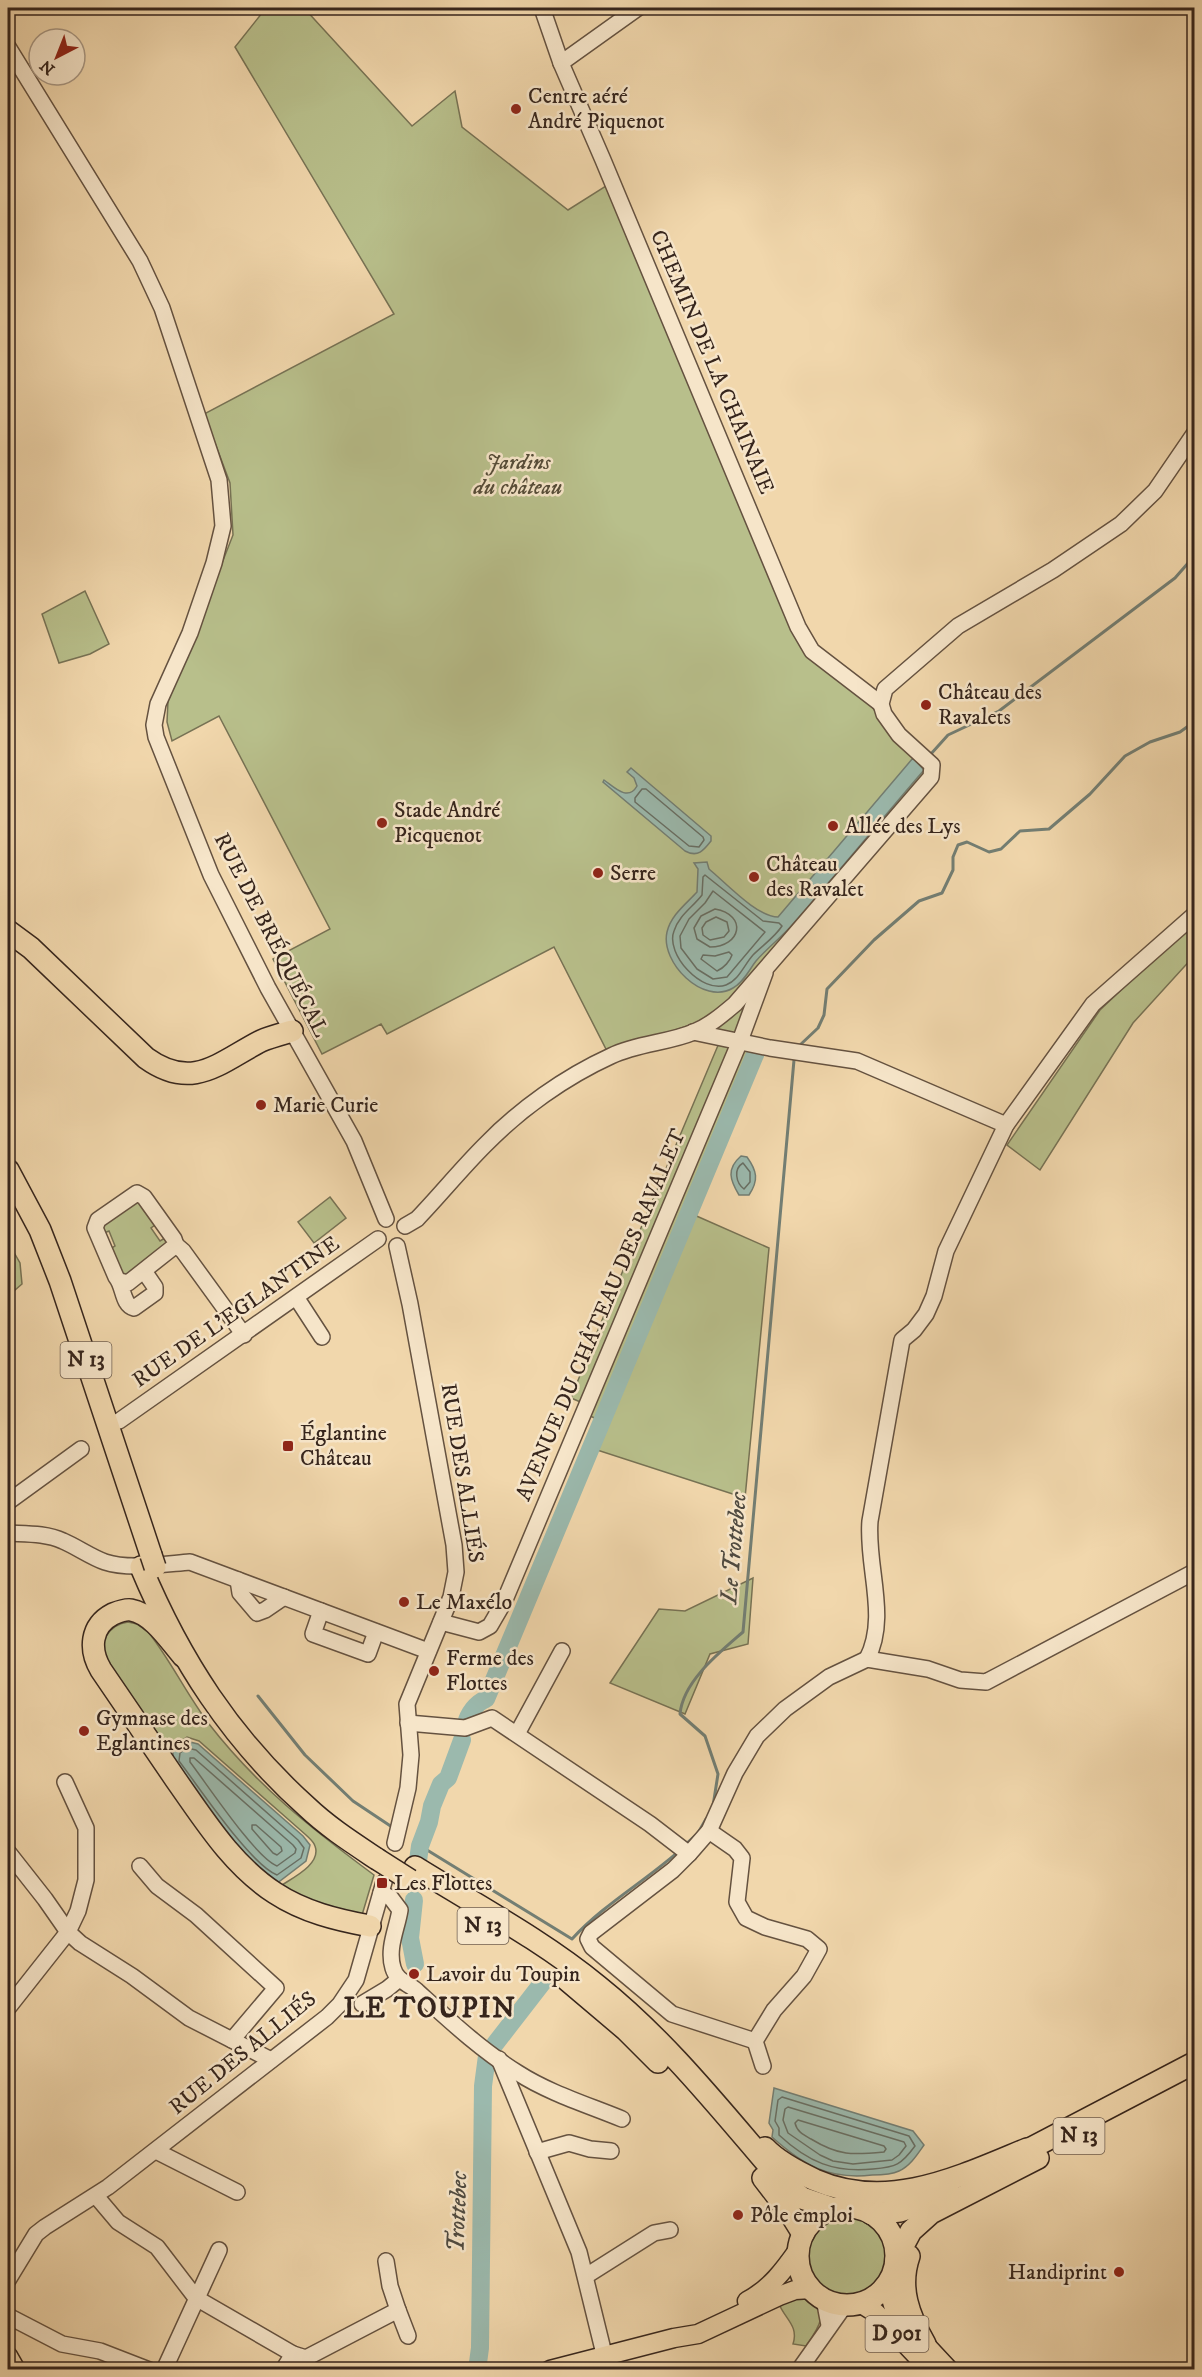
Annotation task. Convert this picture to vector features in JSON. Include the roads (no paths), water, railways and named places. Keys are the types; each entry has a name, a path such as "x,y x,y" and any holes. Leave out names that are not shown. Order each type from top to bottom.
{"highway":[{"path":"8,932 31,948 146,1058 165,1070 187,1073 208,1070 229,1061 288,1024"},
{"name":"N 13","path":"8,1170 39,1230 60,1281 146,1561 156,1603 183,1656 209,1696 259,1760 307,1808 385,1850"},
{"name":"N 13","path":"8,1196 28,1236 47,1284 146,1561 206,1668 244,1720 270,1750 341,1818 412,1873 556,1972 626,2030 701,2108 781,2199 801,2242"},
{"path":"183,1656 154,1623 131,1610 122,1611 105,1619 94,1635 92,1645 94,1658 101,1670 207,1824 235,1860 262,1884 295,1904 330,1917 370,1926"},
{"name":"N 13","path":"412,1873 564,1960 598,1986 639,2021 788,2187 802,2198 834,2209"},
{"name":"N 13","path":"872,2214 900,2211 957,2191 1027,2149 1194,2063"},
{"name":"N 13","path":"896,2259 903,2242 920,2221 948,2203 963,2198 1194,2075"},
{"name":"N 13","path":"702,2089 717,2096 769,2152 789,2166 824,2184 843,2189 879,2193 915,2190 949,2181 1027,2149"},
{"path":"925,2344 912,2322 907,2305 904,2279 908,2259 924,2228 936,2216 963,2198"},
{"path":"854,2208 872,2214 883,2222 890,2233 895,2246 896,2259 893,2272 887,2285 870,2299 852,2304 818,2294 803,2277 799,2264 801,2242 811,2223 821,2214 834,2209 854,2208"}],"main road":[{"path":"674,2338 762,2292 786,2267 801,2242"},
{"name":"D 901","path":"887,2285 895,2312 949,2370"},
{"path":"550,2370 606,2362 674,2338 708,2330 795,2290 818,2294"},
{"name":"D 901","path":"852,2304 876,2313 930,2370"},
{"path":"8,2356 16,2370"}],"street":[{"name":"CHEMIN DE LA CHAINAIE","path":"542,8 561,63 798,627 812,651 881,704"},
{"path":"561,63 638,8"},
{"name":"RUE DE BRÉQUÉCAL","path":"8,47 140,261 162,308 219,480 223,526 214,563 186,645 158,704 154,725 156,736 211,875 288,1024 354,1141 387,1219"},
{"path":"405,1226 417,1219 487,1143 528,1107 611,1056 644,1044 693,1032 719,1018 766,969 931,777 932,765 899,735 884,714 881,704 885,689 958,626 1053,570 1121,524 1155,491 1194,434"},
{"path":"867,1659 873,1648 877,1613 868,1539 902,1340 914,1330 926,1314 934,1296 946,1251 1006,1125 1093,1004 1194,915"},
{"name":"AVENUE DU CHÂTEAU DES RAVALET","path":"441,1622 479,1632 490,1626 504,1602 740,1041 765,978 766,969"},
{"path":"693,1032 771,1048 857,1061 1006,1125"},
{"path":"144,1271 155,1287 155,1293 134,1308 127,1306 120,1281 116,1277 96,1225 98,1220 134,1194 144,1197 176,1245 183,1251 244,1335"},
{"path":"387,1219 399,1220 405,1226 406,1235 397,1246 388,1247 378,1239 378,1227 387,1219"},
{"name":"RUE DE L'EGLANTINE","path":"119,1421 378,1239"},
{"path":"120,1281 128,1283 176,1245"},
{"name":"RUE DES ALLIÉS","path":"385,1850 408,1788 411,1755 408,1723 410,1696 441,1622 454,1586 456,1572 454,1545 410,1304 397,1246"},
{"path":"296,1297 322,1337"},
{"path":"8,1502 81,1449"},
{"path":"8,1533 45,1536 61,1540 106,1562 125,1565 171,1565 190,1562 428,1651"},
{"path":"755,2041 672,2014 592,1947 588,1939 591,1933 673,1870 683,1849 710,1831 735,1773 757,1736 785,1709 829,1677 867,1659 928,1669 960,1680 987,1682 1194,1572"},
{"path":"238,1580 239,1590 257,1612 265,1610 284,1597"},
{"path":"321,1611 313,1634 368,1654 376,1632"},
{"path":"517,1734 562,1651"},
{"path":"408,1723 465,1728 492,1718 683,1849"},
{"path":"8,2008 68,1932 78,1911 86,1880 86,1828 65,1782"},
{"path":"710,1831 735,1849 742,1858 737,1902 746,1918 765,1927 807,1939 819,1949 804,1976 774,2010 755,2041 763,2066"},
{"path":"8,1852 68,1932 189,2018 271,2060"},
{"path":"140,1866 157,1886 196,1915 276,1988 232,2040"},
{"name":"RUE DES ALLIÉS","path":"8,2280 36,2234 96,2196 156,2151 327,2017 340,2004 357,1977 382,1887 400,1910 391,1948 393,1968 398,1980"},
{"path":"362,2004 398,1980 415,1989 472,2041 518,2073 545,2087 622,2119"},
{"path":"493,2055 570,2228 586,2276 606,2362"},
{"path":"537,2152 569,2143 590,2149 611,2151"},
{"path":"156,2151 237,2192"},
{"path":"96,2196 113,2217 157,2247 196,2298 293,2354 306,2358 398,2310"},
{"path":"586,2276 654,2233 670,2230"},
{"path":"164,2370 219,2250"},
{"path":"386,2261 390,2286 408,2336"},
{"path":"818,2294 829,2325"},
{"path":"799,2370 823,2338 829,2325 852,2304"},
{"path":"8,2316 62,2344 100,2351 149,2370"},
{"path":"283,2370 293,2354"}],"water":[{"path":"913,758 924,770 792,925 756,961 740,983 721,992 709,991 686,978 670,956 667,932 675,915 697,892 698,869 694,863 707,862 709,869 751,906 770,916 778,917"},
{"path":"631,768 711,836 711,841 703,850 694,854 685,851 603,782 604,780 621,792 633,791 637,786 634,778 627,772"},
{"path":"741,1156 747,1157 755,1171 754,1185 749,1195 739,1195 731,1175 733,1165"},
{"path":"186,1741 198,1744 303,1836 310,1845 306,1861 276,1884 247,1857 233,1842 173,1762 173,1750"},
{"path":"774,2088 913,2131 924,2145 907,2166 893,2173 857,2176 830,2173 806,2163 772,2137 773,2130 769,2123"}],"waterway":[{"path":"930,755 948,735 999,711 1175,578 1189,562 1194,548"},
{"name":"Le Trottebec","path":"800,1045 818,1028 824,1015 827,989 874,940 919,901 942,893 953,870 953,857 958,845 967,842 989,852 1001,849 1020,831 1049,829 1090,794 1125,756 1150,742 1180,732 1194,722"},
{"path":"466,1724 473,1709 486,1699 757,1050"},
{"name":"Le Trottebec","path":"713,1806 718,1774 705,1736 680,1714 688,1690 695,1679 743,1632 794,1060"},
{"path":"258,1696 305,1755 353,1801 392,1827"},
{"path":"418,1861 432,1806 441,1784 448,1778 462,1740"},
{"name":"Le Trottebec","path":"686,1844 698,1833 706,1819"},
{"path":"414,1842 572,1939 610,1904 679,1851"},
{"path":"414,1900 410,1938 415,1964"},
{"name":"Trottebec","path":"495,2044 543,1982"},
{"name":"Trottebec","path":"477,2370 480,2348 483,2086 487,2056"}],"place":[{"name":"Centre aéré André Piquenot","path":"516,109"},
{"name":"Château des Ravalets","path":"926,705"},
{"name":"Stade André Picquenot","path":"382,823"},
{"name":"Allée des Lys","path":"833,826"},
{"name":"Serre","path":"598,873"},
{"name":"Château des Ravalet","path":"754,877"},
{"name":"Marie Curie","path":"261,1105"},
{"name":"Églantine Château","path":"288,1446"},
{"name":"Le Maxélo","path":"404,1602"},
{"name":"Ferme des Flottes","path":"434,1671"},
{"name":"Gymnase des Eglantines","path":"84,1731"},
{"name":"Les Flottes","path":"382,1883"},
{"name":"Lavoir du Toupin","path":"414,1974"},
{"name":"Pôle emploi","path":"738,2215"},
{"name":"Handiprint","path":"1119,2272"}],"district":[{"name":"LE TOUPIN","path":"430,2008"}],"park label":[{"name":"Jardins du château","path":"518,474"}]}
